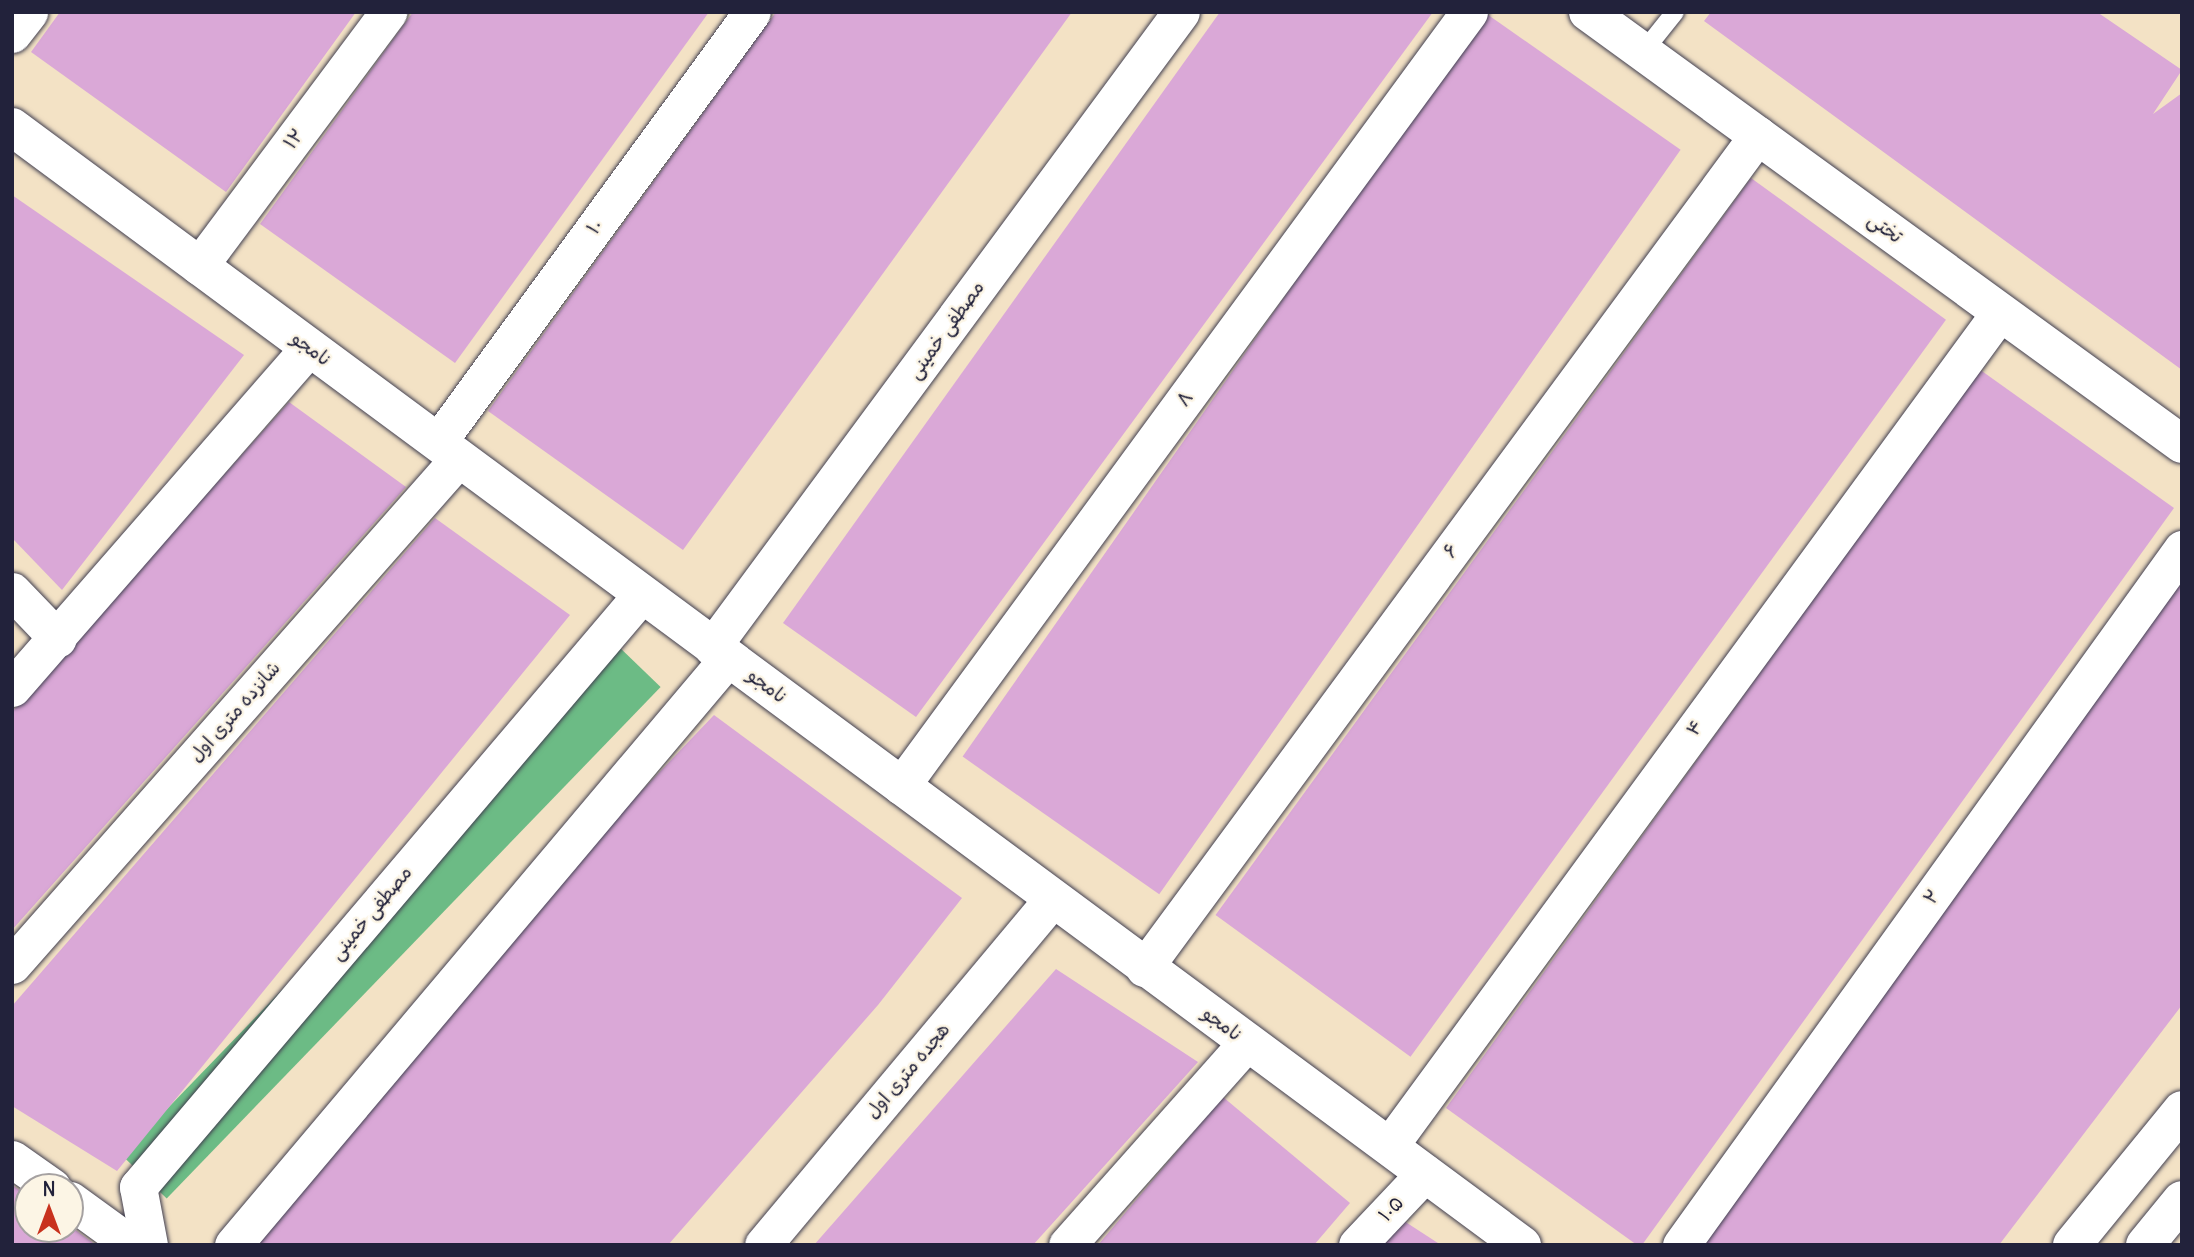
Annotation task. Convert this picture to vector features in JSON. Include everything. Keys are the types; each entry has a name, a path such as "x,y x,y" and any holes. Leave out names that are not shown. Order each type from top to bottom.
{"street":[{"path":"12,34 29,12"},
{"name":"۱۲","path":"199,266 388,12"},
{"name":"۱۰","path":"448,450 751,12"},
{"name":"مصطفی خمینی","path":"233,1245 720,652 1181,12"},
{"name":"۸","path":"901,786 1469,12"},
{"name":"تختی","path":"1588,12 2182,444"},
{"name":"نامجو","path":"12,127 1053,898 1143,968 1390,1145 1522,1245"},
{"name":"۶","path":"1143,968 1758,135"},
{"name":"۴","path":"1390,1145 2000,312"},
{"path":"12,688 58,639 309,347"},
{"name":"شانزده متری اول","path":"12,965 448,450"},
{"name":"۲","path":"1681,1245 2182,549"},
{"path":"12,591 58,639"},
{"name":"مصطفی خمینی","path":"149,1245 138,1187 642,594"},
{"name":"هجده متری اول","path":"763,1245 1053,898"},
{"path":"1067,1245 1247,1042"},
{"path":"2072,1245 2182,1110"},
{"path":"12,1159 32,1173"},
{"name":"۱۰۵","path":"1357,1245 1425,1173"},
{"path":"2146,1245 2182,1200"},
{"path":"84,1210 132,1245"}],"lane":[{"path":"1643,52 1675,12"}],"green space":[{"path":"616,644 661,687 167,1199 122,1155"}],"building":[{"path":"60,12 356,12 226,192 31,52"},
{"path":"413,12 709,12 455,363 260,224"},
{"path":"776,12 1072,12 683,550 488,411"},
{"path":"1220,12 1433,12 916,717 783,623"},
{"path":"1484,12 1681,150 1159,894 963,757"},
{"path":"1711,12 2097,12 2182,70 2153,114 2182,93 2182,370 1704,21"},
{"path":"1751,178 1946,320 1411,1057 1216,915"},
{"path":"12,195 244,355 62,590 12,538"},
{"path":"1979,369 2174,508 1642,1245 1637,1245 1446,1108"},
{"path":"289,402 406,487 12,930 12,712"},
{"path":"435,518 570,615 117,1171 12,1106 12,1006"},
{"path":"2182,581 2182,1005 1999,1245 1701,1245"},
{"path":"714,715 962,898 878,1005 668,1245 254,1245 630,803"},
{"path":"1056,969 1198,1062 1033,1245 814,1245"},
{"path":"1223,1097 1350,1203 1314,1245 1098,1245"},
{"path":"12,1185 14,1243 84,1243 84,1236 96,1245 12,1245"},
{"path":"1404,1221 1441,1245 1383,1245"}]}
